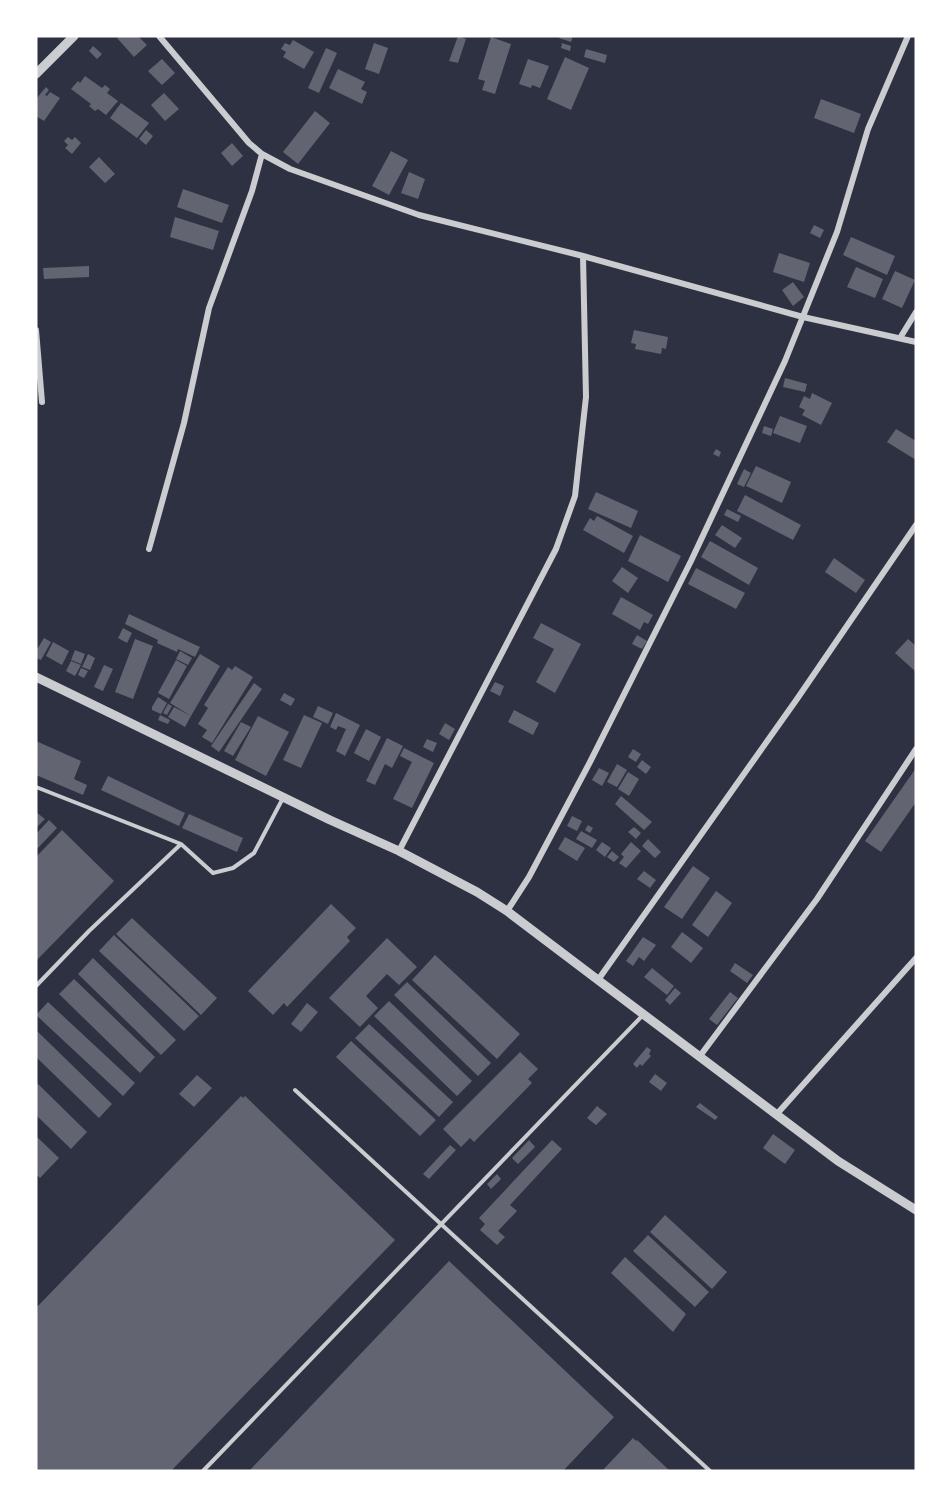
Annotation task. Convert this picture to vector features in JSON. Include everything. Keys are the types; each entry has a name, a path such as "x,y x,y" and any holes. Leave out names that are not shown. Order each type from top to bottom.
{"street":[{"path":"36,74 74,36"},
{"path":"159,36 249,143 262,154 290,168 419,214 583,256 803,317 916,342"},
{"path":"507,912 529,877 590,762 680,582 785,361 837,231 868,129 908,36"},
{"path":"149,549 184,423 210,308 252,191 262,154"},
{"path":"399,851 556,549 575,496 586,397 583,256"},
{"path":"900,338 916,312"},
{"path":"36,330 42,402"},
{"path":"598,980 797,699 916,525"},
{"path":"36,677 399,851 477,892 507,912 838,1161 916,1210"},
{"path":"700,1056 817,899 916,748"},
{"path":"776,1115 916,958"}],"lane":[{"path":"36,787 181,844 213,873 233,868 254,853 284,797"},
{"path":"36,986 89,931 181,844"},
{"path":"203,1471 644,1015"},
{"path":"295,1090 710,1471"}],"building":[{"path":"119,36 138,36 147,45 134,57 117,38"},
{"path":"458,36 466,39 458,63 449,61"},
{"path":"560,36 573,36 571,42 559,38"},
{"path":"491,37 511,44 495,94 482,90 485,81 478,79"},
{"path":"293,40 314,52 304,69 283,57 286,52 281,49 285,43 290,45"},
{"path":"374,43 388,48 379,74 365,69"},
{"path":"562,43 571,46 570,51 561,48"},
{"path":"93,46 102,54 97,59 89,51"},
{"path":"326,48 337,53 319,93 308,88"},
{"path":"586,49 607,55 605,63 584,57"},
{"path":"565,57 589,68 571,110 547,99"},
{"path":"162,59 175,73 162,85 148,71"},
{"path":"528,59 549,66 540,88 519,84"},
{"path":"338,69 365,82 361,89 367,92 362,104 329,88"},
{"path":"85,76 102,88 105,85 110,89 107,93 118,101 106,115 98,109 95,111 89,106 91,104 71,89"},
{"path":"46,87 49,90 45,95 47,96 50,92 60,98 44,121 36,116 36,99"},
{"path":"164,93 179,109 165,121 151,105"},
{"path":"821,99 861,114 854,133 814,118"},
{"path":"121,103 149,123 137,138 110,118"},
{"path":"315,111 330,123 298,164 283,152"},
{"path":"146,130 153,136 146,145 139,139"},
{"path":"68,137 72,140 75,137 81,143 72,154 65,148 68,145 64,141"},
{"path":"232,143 243,156 232,166 221,153"},
{"path":"391,151 408,160 389,195 372,186"},
{"path":"99,157 115,174 105,183 89,167"},
{"path":"409,172 425,179 418,199 401,193"},
{"path":"183,189 229,205 222,223 177,207"},
{"path":"175,217 219,231 213,250 170,237"},
{"path":"814,225 824,230 820,238 810,233"},
{"path":"851,237 895,256 887,275 843,255"},
{"path":"779,253 810,263 804,282 773,272"},
{"path":"89,266 89,277 44,279 43,268"},
{"path":"856,267 883,279 875,298 847,287"},
{"path":"895,271 915,280 902,308 882,299"},
{"path":"793,282 804,297 793,306 782,290"},
{"path":"634,330 668,337 666,349 662,348 661,354 635,349 636,344 631,343"},
{"path":"785,378 807,384 805,392 783,387"},
{"path":"812,393 832,403 821,425 802,415 805,410 799,407 804,396 810,399"},
{"path":"780,416 807,426 800,443 773,433"},
{"path":"764,426 773,429 771,436 762,433"},
{"path":"896,429 916,441 916,460 887,442"},
{"path":"716,449 721,452 719,457 713,454"},
{"path":"756,466 791,482 782,503 746,486"},
{"path":"744,469 751,473 744,487 737,484"},
{"path":"596,492 638,511 631,528 588,509"},
{"path":"745,495 801,525 793,540 737,511"},
{"path":"727,509 741,516 738,522 724,515"},
{"path":"597,516 633,536 624,553 583,530 590,518 594,521"},
{"path":"722,525 742,538 735,548 715,535"},
{"path":"640,535 681,556 668,582 628,561"},
{"path":"710,541 758,568 749,585 701,557"},
{"path":"834,558 865,580 856,593 825,572"},
{"path":"622,567 638,578 628,593 612,581"},
{"path":"696,568 745,593 736,609 688,584"},
{"path":"621,597 653,615 648,624 644,622 640,630 612,614"},
{"path":"129,614 200,647 195,657 157,643 158,640 125,624"},
{"path":"541,623 581,644 555,693 536,682 554,649 533,638"},
{"path":"123,628 132,633 127,643 118,638"},
{"path":"637,635 647,641 642,649 632,644"},
{"path":"44,638 51,642 41,660 36,658 36,651"},
{"path":"135,639 153,646 133,699 115,692"},
{"path":"908,639 916,646 916,672 895,653"},
{"path":"53,642 69,651 62,665 46,656"},
{"path":"75,650 85,654 81,664 71,660"},
{"path":"180,651 192,658 188,665 176,659"},
{"path":"88,654 95,658 90,670 82,667"},
{"path":"200,654 220,666 191,716 170,703"},
{"path":"176,660 187,666 169,699 158,693"},
{"path":"71,661 81,665 75,676 66,671"},
{"path":"104,665 113,669 103,691 94,687"},
{"path":"235,666 253,677 212,743 202,737 207,730 198,724 208,708 204,705 228,667 232,670"},
{"path":"81,668 88,671 84,678 78,675"},
{"path":"495,682 504,686 500,696 490,691"},
{"path":"254,683 262,689 219,752 211,746"},
{"path":"284,693 295,699 291,706 280,700"},
{"path":"158,697 167,703 161,714 152,710"},
{"path":"168,704 172,706 167,715 163,713"},
{"path":"318,706 333,713 328,724 313,717"},
{"path":"174,707 191,716 185,727 168,717"},
{"path":"514,710 539,723 533,735 508,722"},
{"path":"336,713 360,725 345,756 336,751 346,729 338,726 336,730 330,727"},
{"path":"160,715 170,720 168,724 158,720"},
{"path":"304,715 322,723 301,768 283,760"},
{"path":"258,716 289,732 266,776 235,760"},
{"path":"241,722 251,727 233,756 224,751"},
{"path":"445,723 455,729 449,740 439,734"},
{"path":"366,729 381,737 369,761 354,753"},
{"path":"387,738 403,746 392,768 385,764 375,785 366,781"},
{"path":"427,739 437,743 433,752 423,747"},
{"path":"36,741 81,761 74,779 87,785 83,795 36,775"},
{"path":"404,748 434,763 412,808 393,799 412,762 400,756"},
{"path":"633,749 641,754 636,762 628,757"},
{"path":"642,760 651,767 646,774 637,767"},
{"path":"617,764 627,770 617,787 607,782"},
{"path":"599,768 609,773 602,786 592,780"},
{"path":"916,768 916,802 881,852 865,841"},
{"path":"628,772 639,779 629,796 618,789"},
{"path":"108,776 185,813 179,826 101,790"},
{"path":"621,796 652,822 644,830 615,804"},
{"path":"36,812 45,819 36,828"},
{"path":"189,814 243,838 237,852 182,828"},
{"path":"572,816 582,821 577,831 567,826"},
{"path":"49,820 57,828 36,850 36,834"},
{"path":"588,825 593,828 590,833 585,830"},
{"path":"634,827 641,833 636,839 628,832"},
{"path":"62,830 114,881 36,961 36,857"},
{"path":"581,831 597,840 592,848 576,839"},
{"path":"565,837 585,848 577,861 558,849"},
{"path":"648,839 661,852 655,858 642,846"},
{"path":"602,842 611,848 605,857 596,850"},
{"path":"631,842 641,851 626,868 619,863 624,857 621,854"},
{"path":"612,851 619,857 614,862 607,857"},
{"path":"693,866 710,878 682,919 664,907"},
{"path":"644,871 656,880 650,888 637,879"},
{"path":"716,891 732,903 708,937 692,925"},
{"path":"331,904 356,928 347,937 350,941 287,1007 284,1003 273,1015 248,991"},
{"path":"132,918 217,998 201,1015 116,934"},
{"path":"682,932 703,948 691,963 671,947"},
{"path":"114,935 199,1016 184,1031 99,951"},
{"path":"643,937 656,945 644,961 639,957 633,966 626,961"},
{"path":"387,938 417,967 399,985 387,974 366,996 378,1008 360,1027 329,998"},
{"path":"435,955 520,1034 497,1059 412,980"},
{"path":"93,958 176,1040 161,1055 78,974"},
{"path":"735,963 753,975 747,983 730,971"},
{"path":"652,968 674,986 667,995 644,977"},
{"path":"74,979 155,1057 140,1073 59,994"},
{"path":"407,982 491,1063 478,1076 394,995"},
{"path":"675,988 681,993 670,1005 665,1000"},
{"path":"730,992 738,998 717,1025 709,1019"},
{"path":"389,1001 472,1081 457,1096 374,1016"},
{"path":"48,1002 135,1083 123,1096 36,1015"},
{"path":"307,1003 318,1012 301,1032 291,1024"},
{"path":"369,1024 453,1102 439,1117 355,1038"},
{"path":"36,1030 112,1104 99,1118 36,1057"},
{"path":"351,1041 436,1120 420,1136 336,1057"},
{"path":"647,1047 651,1050 649,1054 651,1056 637,1068 633,1064"},
{"path":"520,1052 538,1069 528,1079 532,1083 474,1142 470,1138 461,1147 443,1129"},
{"path":"655,1074 667,1083 661,1091 649,1082"},
{"path":"197,1075 212,1088 194,1107 179,1094"},
{"path":"36,1082 87,1132 71,1149 36,1115"},
{"path":"241,1096 243,1098 245,1096 395,1240 171,1471 36,1471 36,1308"},
{"path":"700,1103 718,1117 715,1120 696,1107"},
{"path":"597,1106 607,1114 596,1125 587,1118"},
{"path":"773,1134 795,1150 785,1164 763,1148"},
{"path":"36,1136 59,1158 40,1178 36,1174"},
{"path":"529,1140 535,1147 518,1164 512,1158"},
{"path":"552,1140 562,1149 510,1205 517,1211 498,1231 505,1237 497,1245 480,1230 485,1224 479,1218"},
{"path":"450,1145 456,1150 429,1179 423,1174"},
{"path":"497,1174 501,1179 491,1189 487,1184"},
{"path":"665,1215 727,1272 712,1289 650,1232"},
{"path":"648,1235 709,1292 695,1307 633,1251"},
{"path":"625,1257 686,1314 673,1332 611,1273"},
{"path":"449,1261 614,1417 563,1471 249,1471"},
{"path":"633,1438 637,1440 670,1471 602,1471"}]}
